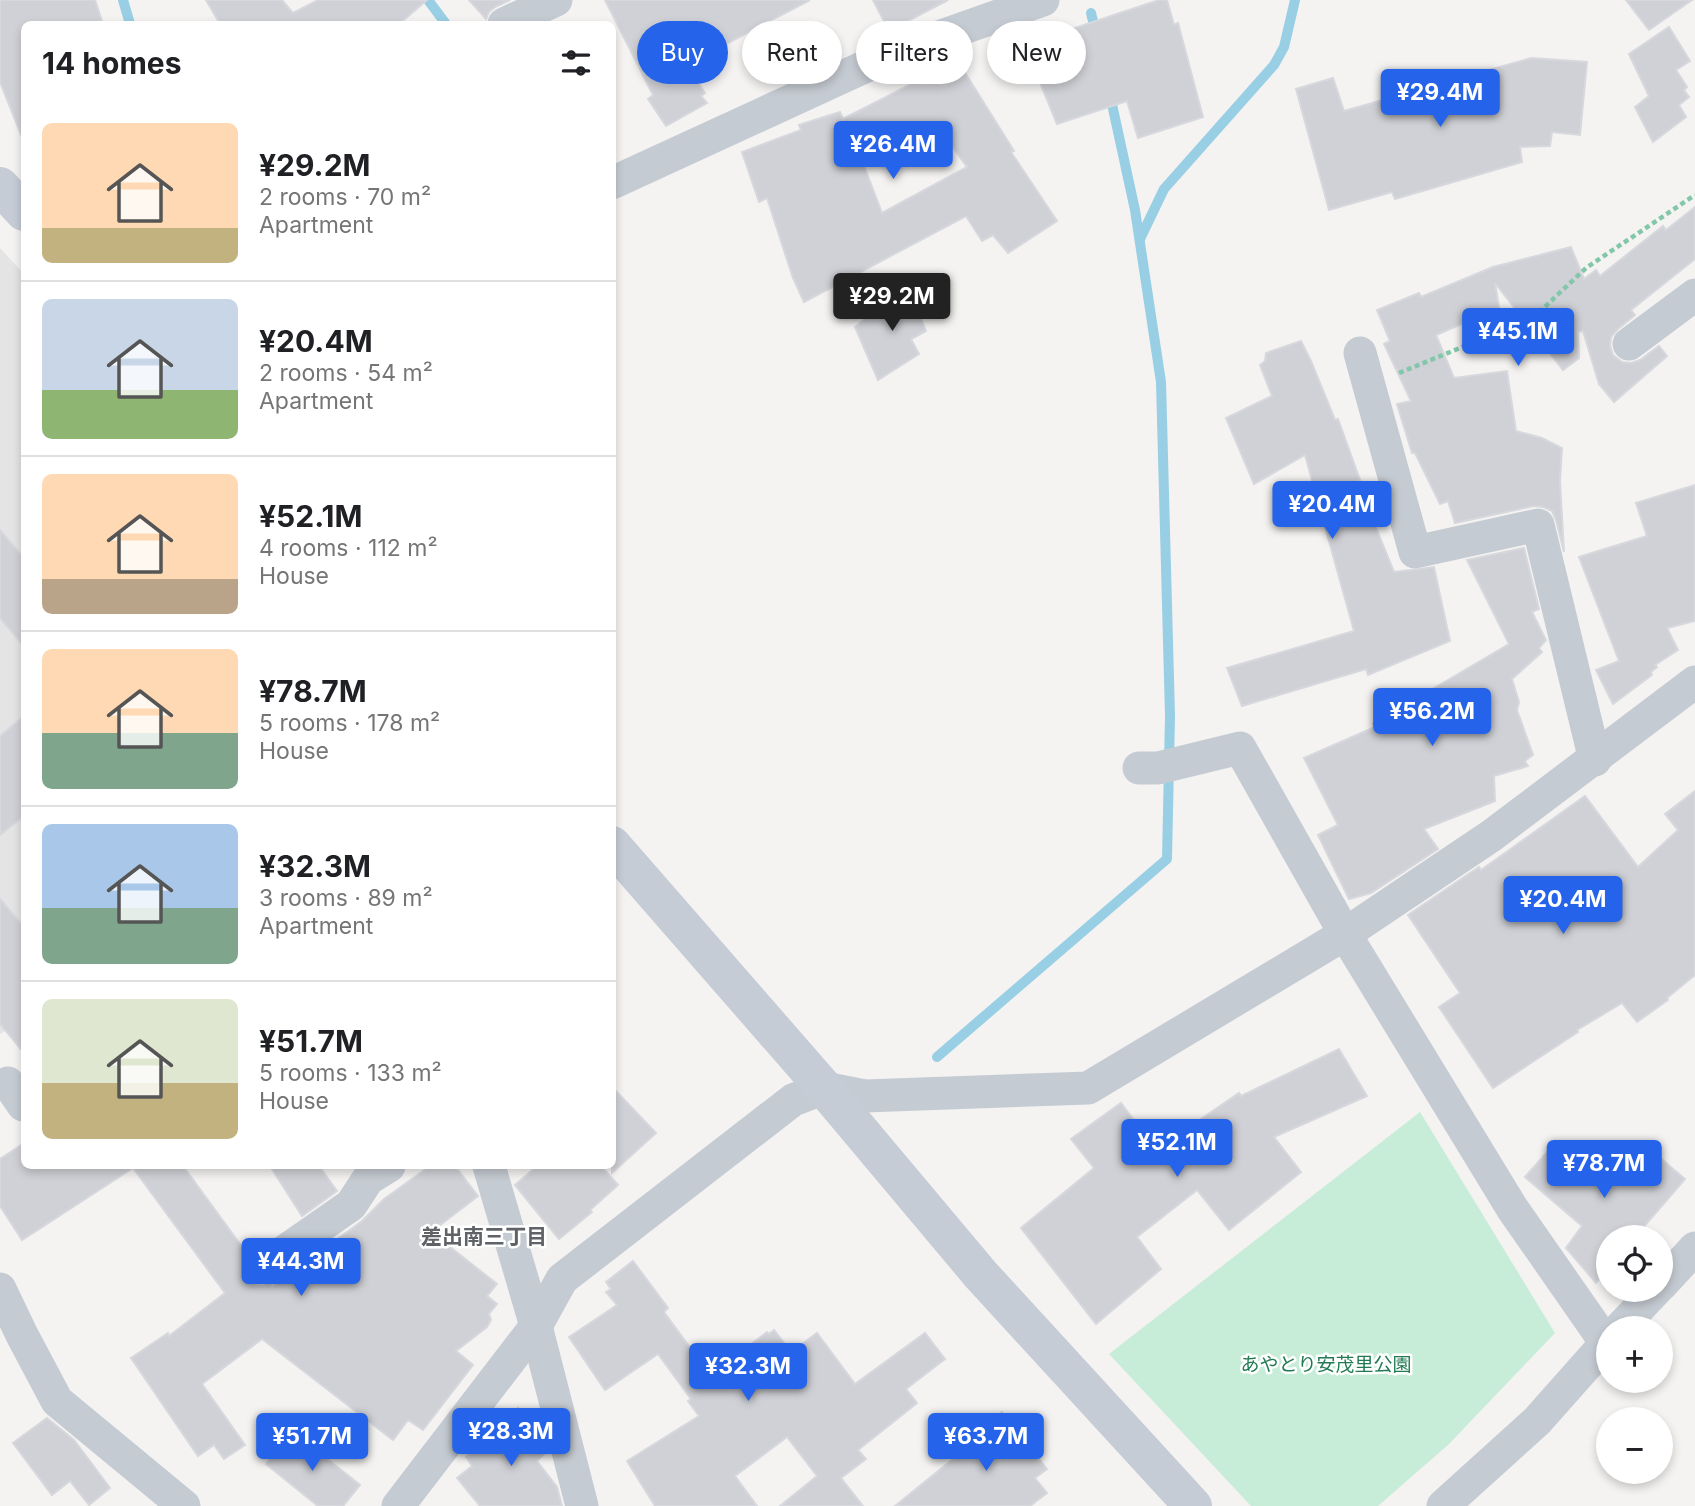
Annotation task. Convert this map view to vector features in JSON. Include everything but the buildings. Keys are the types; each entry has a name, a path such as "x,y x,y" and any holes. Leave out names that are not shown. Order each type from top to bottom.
{"street":[{"path":"510,21 556,0"},
{"path":"616,181 899,51 1043,0"},
{"path":"0,186 21,209"},
{"path":"1629,344 1695,295"},
{"path":"1360,353 1415,552 1538,525 1595,760"},
{"path":"398,1506 536,1326 562,1279 793,1100 824,1088 865,1096 1088,1088 1345,934 1491,836 1695,682"},
{"path":"1158,766 1240,748 1345,934 1512,1208 1596,1317"},
{"path":"616,850 824,1088 982,1275 1193,1506"},
{"path":"261,1267 351,1205 368,1179 384,1169"},
{"path":"490,1169 536,1326 582,1506"},
{"path":"1673,1272 1695,1248"},
{"path":"0,1289 57,1401 184,1506"},
{"path":"1631,1316 1645,1302"},
{"path":"1443,1506 1537,1421 1596,1354"}],"path":[{"path":"1370,386 1533,318 1586,268 1695,195"}],"shaded area":[{"path":"0,248 21,271 21,1020 0,1034"}],"green space":[{"name":"あやとり安茂里公園","path":"1420,1112 1555,1333 1449,1444 1378,1506 1251,1506 1109,1354"}],"waterway":[{"path":"123,0 129,21"},
{"path":"428,0 444,21"},
{"path":"1140,239 1164,189 1274,65 1284,47 1295,0"},
{"path":"1091,13 1096,33"},
{"path":"937,1057 1167,859 1170,716 1161,382 1135,210 1110,95"}],"district":[{"name":"差出南三丁目","path":"484,1236"}]}
